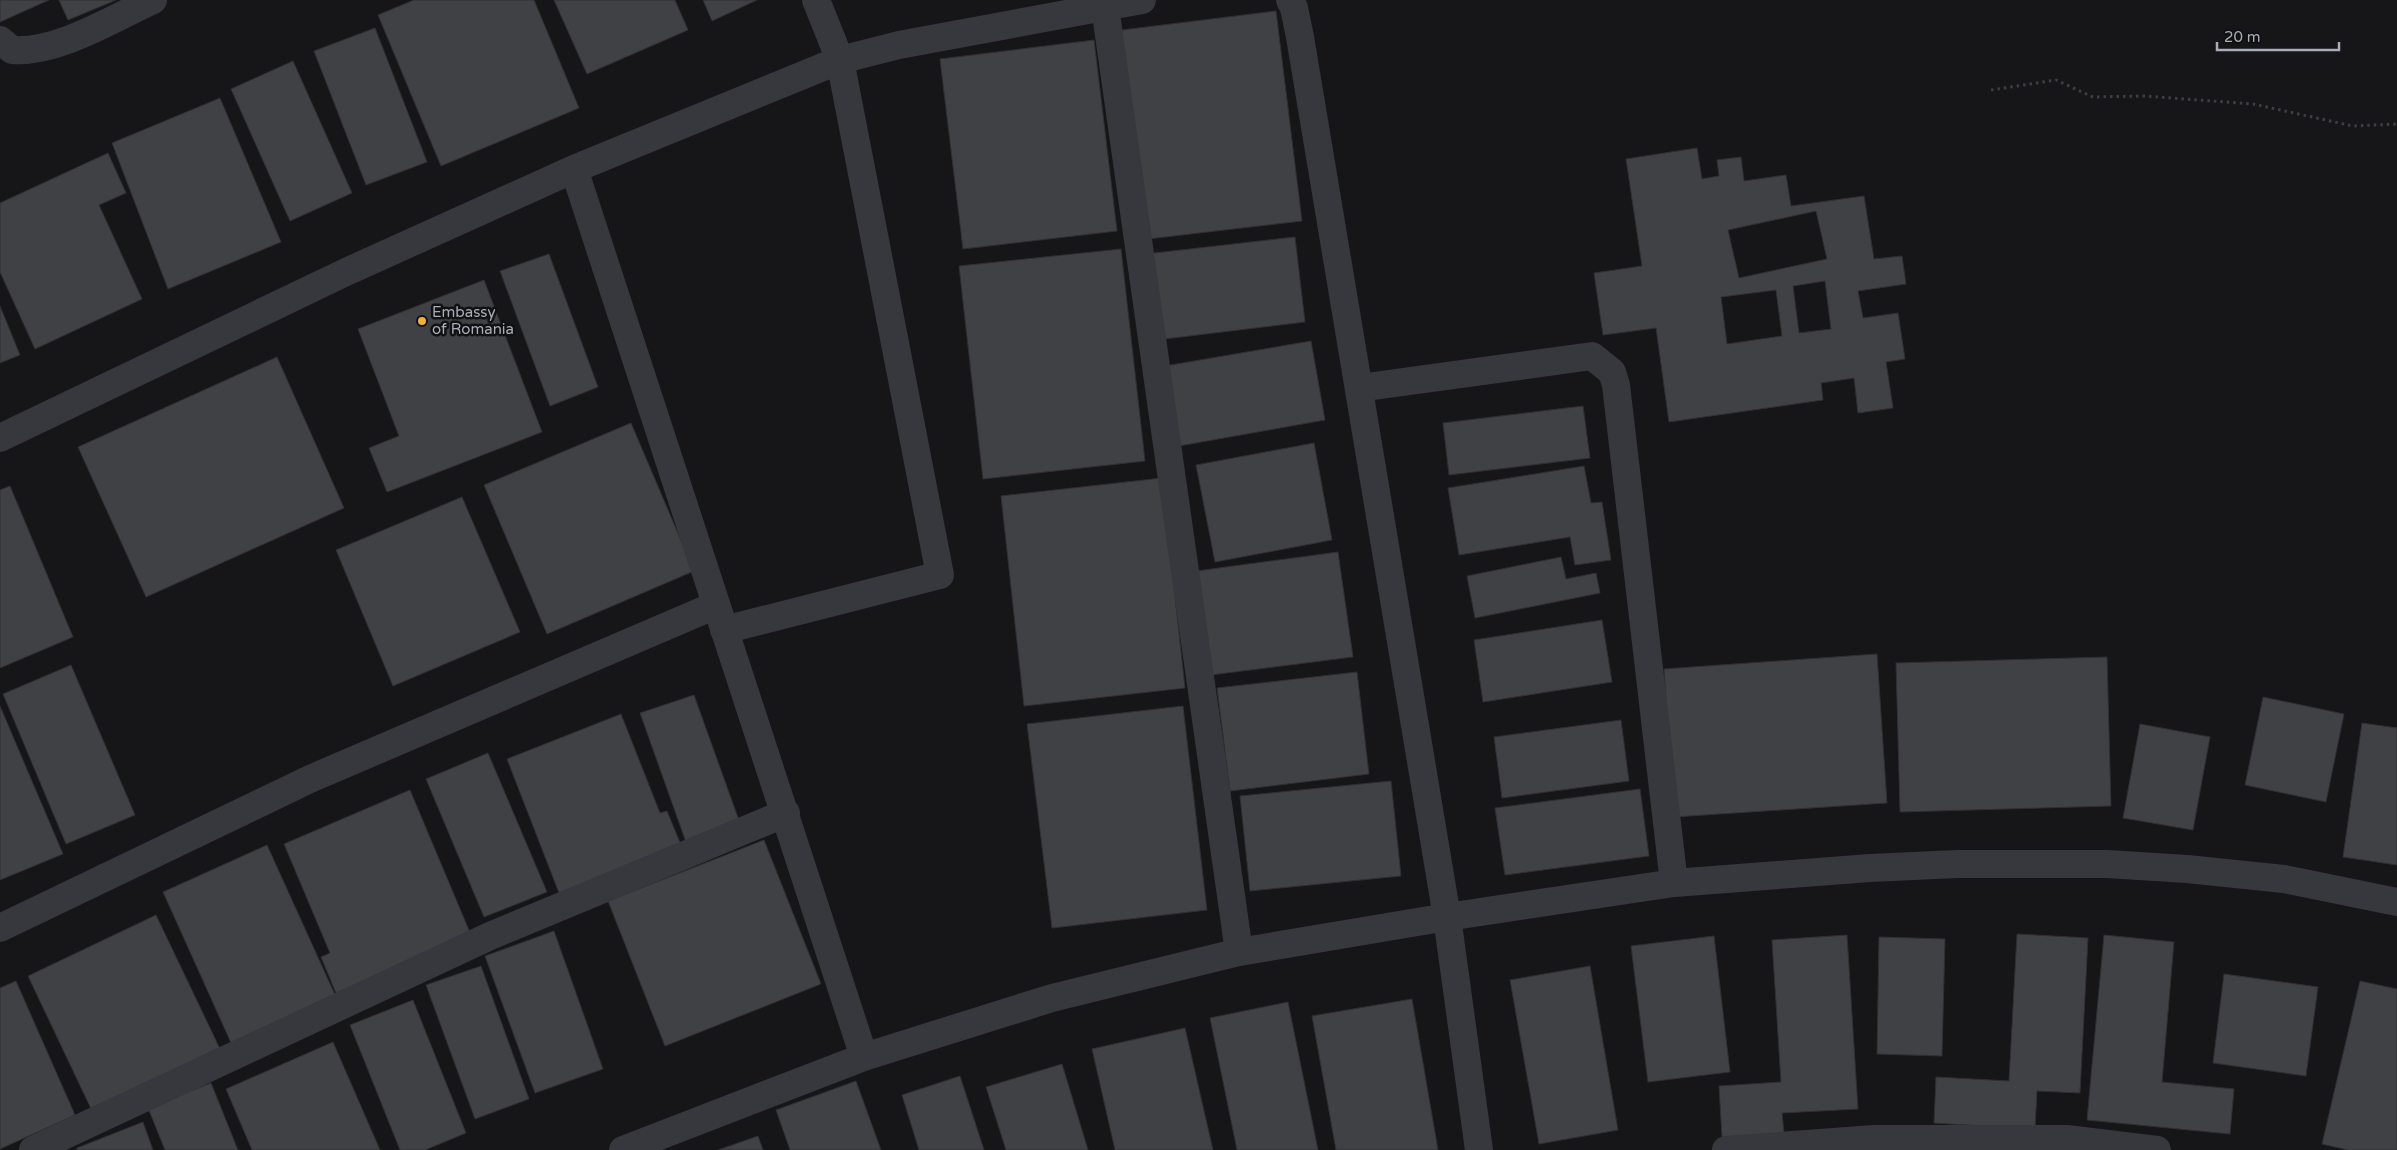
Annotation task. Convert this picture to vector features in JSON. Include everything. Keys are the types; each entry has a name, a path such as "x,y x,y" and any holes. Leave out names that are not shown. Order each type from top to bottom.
{"street":[{"path":"0,40 12,50 41,48 73,37 153,0"},
{"path":"0,928 310,779 720,618 940,575 840,60 816,0"},
{"path":"0,438 346,272 574,169 840,60 899,45 1142,0"},
{"path":"1290,0 1294,8 1300,37 1447,917 1478,1150"},
{"path":"1105,7 1239,952"},
{"path":"574,169 720,618 786,813 864,1057"},
{"path":"1359,388 1592,356 1612,372 1616,386 1674,883"},
{"path":"33,1150 490,936 786,813"},
{"path":"625,1150 864,1057 1052,998 1239,952 1447,917 1674,883 1957,864 2107,864 2187,869 2284,879 2397,902"},
{"path":"1726,1150 1874,1139 2067,1139 2157,1150"}],"path":[{"path":"1992,90 2056,80 2093,97 2144,96 2253,104 2353,126 2397,124"}],"building":[{"path":"0,0 49,0 0,22"},
{"path":"59,0 116,0 68,20"},
{"path":"414,0 534,0 579,108 441,166 378,15"},
{"path":"554,0 675,0 688,30 587,74"},
{"path":"703,0 757,0 712,21"},
{"path":"1276,11 1302,221 1139,240 1114,31"},
{"path":"375,28 427,162 366,185 314,51"},
{"path":"1094,40 1117,231 963,249 940,59"},
{"path":"293,61 352,193 290,221 231,89"},
{"path":"220,98 281,242 168,289 112,143"},
{"path":"1697,148 1702,179 1719,176 1717,160 1741,157 1744,181 1786,175 1791,206 1864,196 1874,259 1902,256 1906,284 1858,291 1863,318 1898,313 1905,359 1886,362 1893,408 1858,413 1854,378 1821,383 1823,400 1669,422 1656,328 1603,335 1594,273 1642,266 1626,159","holes":["1816,211 1827,259 1739,278 1728,230","1825,281 1831,329 1799,333 1793,286","1776,290 1782,336 1727,344 1721,297"]},
{"path":"108,153 126,193 99,205 142,299 35,349 0,272 0,203"},
{"path":"1295,237 1305,322 1156,340 1146,254"},
{"path":"1121,249 1145,461 983,479 959,266"},
{"path":"549,254 598,387 550,406 500,271"},
{"path":"484,280 542,432 387,492 369,448 399,436 358,329"},
{"path":"0,306 20,355 0,363"},
{"path":"1311,341 1325,420 1179,446 1165,366"},
{"path":"277,357 344,508 146,597 78,447"},
{"path":"1583,406 1590,458 1449,475 1443,423"},
{"path":"631,423 694,571 547,634 484,485"},
{"path":"1314,443 1332,540 1215,562 1196,465"},
{"path":"1584,466 1591,503 1602,502 1611,560 1575,565 1570,537 1459,555 1448,488"},
{"path":"1162,478 1185,688 1024,706 1001,496"},
{"path":"10,486 73,637 0,668 0,490"},
{"path":"462,497 520,632 393,686 336,550"},
{"path":"1338,552 1353,657 1203,676 1189,572"},
{"path":"1561,557 1566,579 1596,573 1600,593 1475,618 1467,576"},
{"path":"1602,620 1612,682 1483,702 1474,640"},
{"path":"1877,654 1887,803 1674,817 1664,669"},
{"path":"2107,657 2111,806 1900,812 1896,663"},
{"path":"71,665 135,815 66,844 3,694"},
{"path":"1357,672 1369,774 1230,791 1217,688"},
{"path":"694,695 741,826 687,845 640,713"},
{"path":"2263,697 2344,714 2326,802 2245,785"},
{"path":"0,706 63,854 0,880"},
{"path":"1183,706 1207,910 1052,928 1027,724"},
{"path":"621,714 660,813 667,811 683,850 561,898 507,759"},
{"path":"1621,720 1629,781 1502,798 1494,737"},
{"path":"2362,723 2397,728 2397,865 2343,857"},
{"path":"2140,724 2210,737 2193,830 2123,818"},
{"path":"488,753 547,892 484,917 426,779"},
{"path":"1391,781 1401,876 1250,891 1240,796"},
{"path":"1640,789 1649,856 1505,875 1495,808"},
{"path":"410,790 471,935 336,993 321,957 330,953 284,844"},
{"path":"764,840 821,984 665,1046 608,901"},
{"path":"267,845 336,997 232,1045 163,892"},
{"path":"156,915 222,1053 94,1115 28,976"},
{"path":"554,931 603,1069 535,1093 485,956"},
{"path":"2017,934 2088,938 2080,1093 2037,1091 2035,1129 1934,1123 1936,1077 2009,1081"},
{"path":"1847,935 1858,1109 1782,1113 1784,1133 1722,1137 1719,1086 1781,1082 1772,940"},
{"path":"2104,935 2174,942 2162,1082 2234,1089 2230,1134 2087,1120"},
{"path":"1714,936 1730,1072 1648,1082 1631,946"},
{"path":"1879,937 1945,939 1942,1056 1877,1054"},
{"path":"481,966 529,1099 475,1119 426,985"},
{"path":"1590,966 1618,1130 1539,1144 1510,980"},
{"path":"2224,974 2318,987 2306,1076 2213,1063"},
{"path":"16,981 75,1115 0,1149 0,988"},
{"path":"2360,981 2397,989 2397,1150 2348,1150 2322,1144"},
{"path":"1412,999 1438,1150 1336,1150 1312,1016"},
{"path":"413,1000 466,1133 425,1150 400,1150 350,1025"},
{"path":"1288,1002 1318,1150 1237,1150 1210,1018"},
{"path":"1185,1028 1213,1150 1115,1150 1092,1049"},
{"path":"333,1042 380,1150 252,1150 226,1089"},
{"path":"1062,1064 1088,1150 1006,1150 986,1087"},
{"path":"960,1076 984,1150 919,1150 902,1095"},
{"path":"856,1081 881,1150 790,1150 776,1110"},
{"path":"211,1083 238,1150 165,1150 148,1108"},
{"path":"143,1122 153,1150 77,1150 77,1148"},
{"path":"758,1136 763,1150 718,1150"}],"place":[{"name":"Embassy of Romania","path":"422,321"}]}
